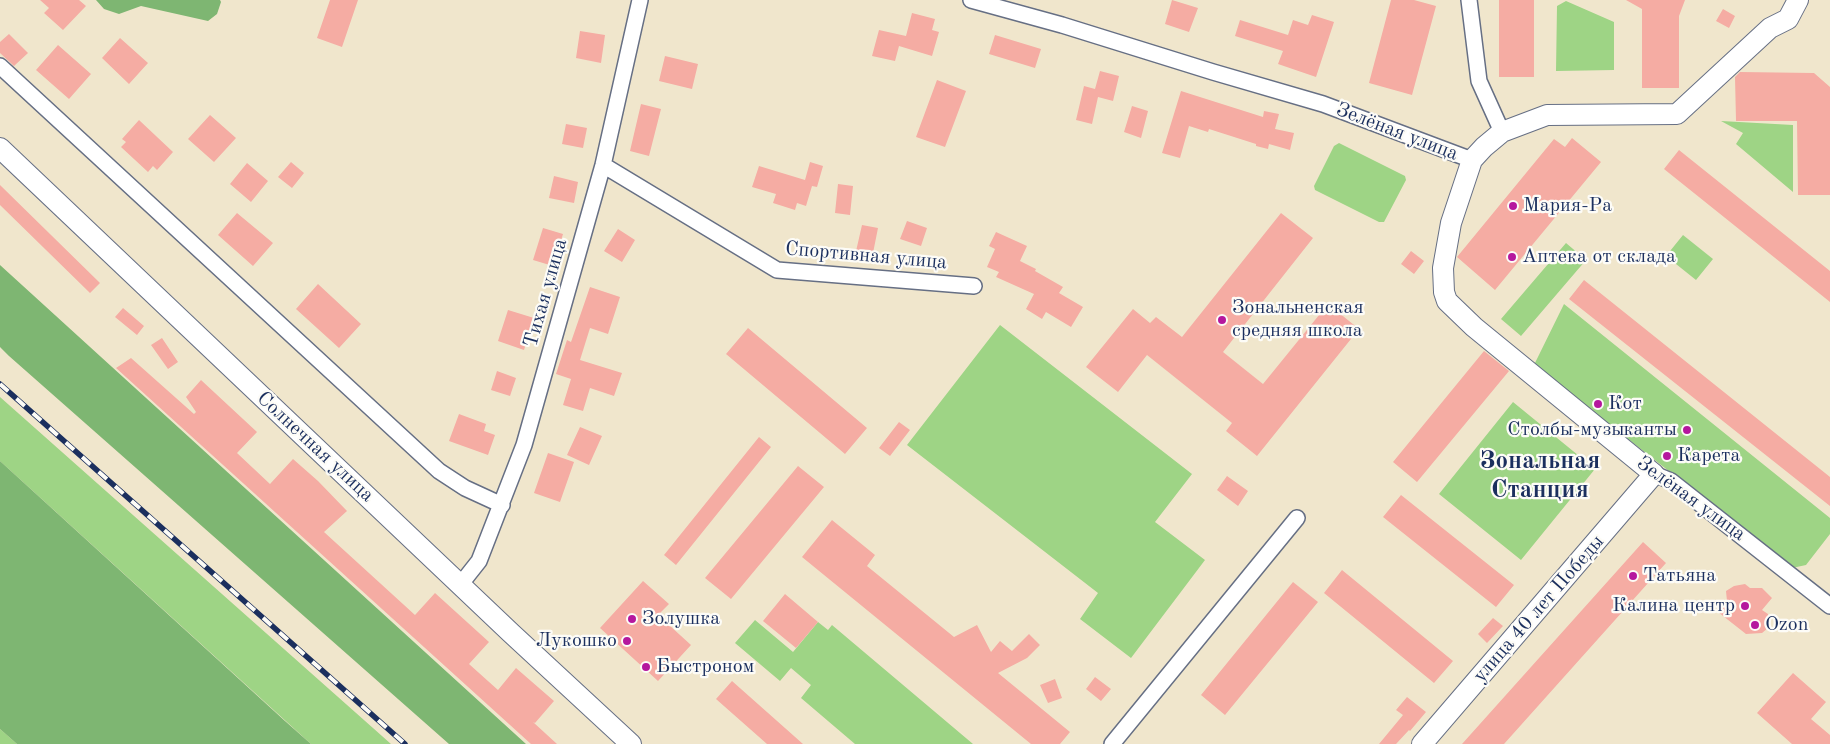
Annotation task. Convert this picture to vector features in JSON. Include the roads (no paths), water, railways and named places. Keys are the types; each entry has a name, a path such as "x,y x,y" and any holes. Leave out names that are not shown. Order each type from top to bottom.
{"street":[{"name":"Тихая улица","path":"460,585 479,561 502,506 524,445 603,165 640,0"},
{"name":"Зелёная улица","path":"971,0 1062,25 1323,104 1472,160 1451,223 1443,268 1444,292 1447,301 1474,327 1654,474 1671,481 1830,606"},
{"path":"1469,0 1479,81 1502,132"},
{"path":"1472,160 1502,132 1547,115 1677,114 1770,28 1788,19 1798,0"},
{"path":"0,66 438,471 465,488 502,506"},
{"name":"Солнечная улица","path":"0,148 460,585 632,744"},
{"name":"Спортивная улица","path":"603,165 777,270 974,286"},
{"name":"улица 40 лет Победы","path":"1422,744 1654,474"},
{"path":"1112,744 1297,518"}],"railway":[{"path":"0,384 405,744"}],"place":[{"name":"Мария-Ра","path":"1513,206"},
{"name":"Аптека от склада","path":"1512,257"},
{"name":"Зональненская средняя школа","path":"1222,320"},
{"name":"Кот","path":"1598,404"},
{"name":"Столбы-музыканты","path":"1687,430"},
{"name":"Карета","path":"1667,456"},
{"name":"Татьяна","path":"1633,576"},
{"name":"Калина центр","path":"1745,606"},
{"name":"Золушка","path":"632,619"},
{"name":"Ozon","path":"1755,625"},
{"name":"Лукошко","path":"627,641"},
{"name":"Быстроном","path":"646,667"}],"district":[{"name":"Зональная Станция","path":"1540,476"}]}
